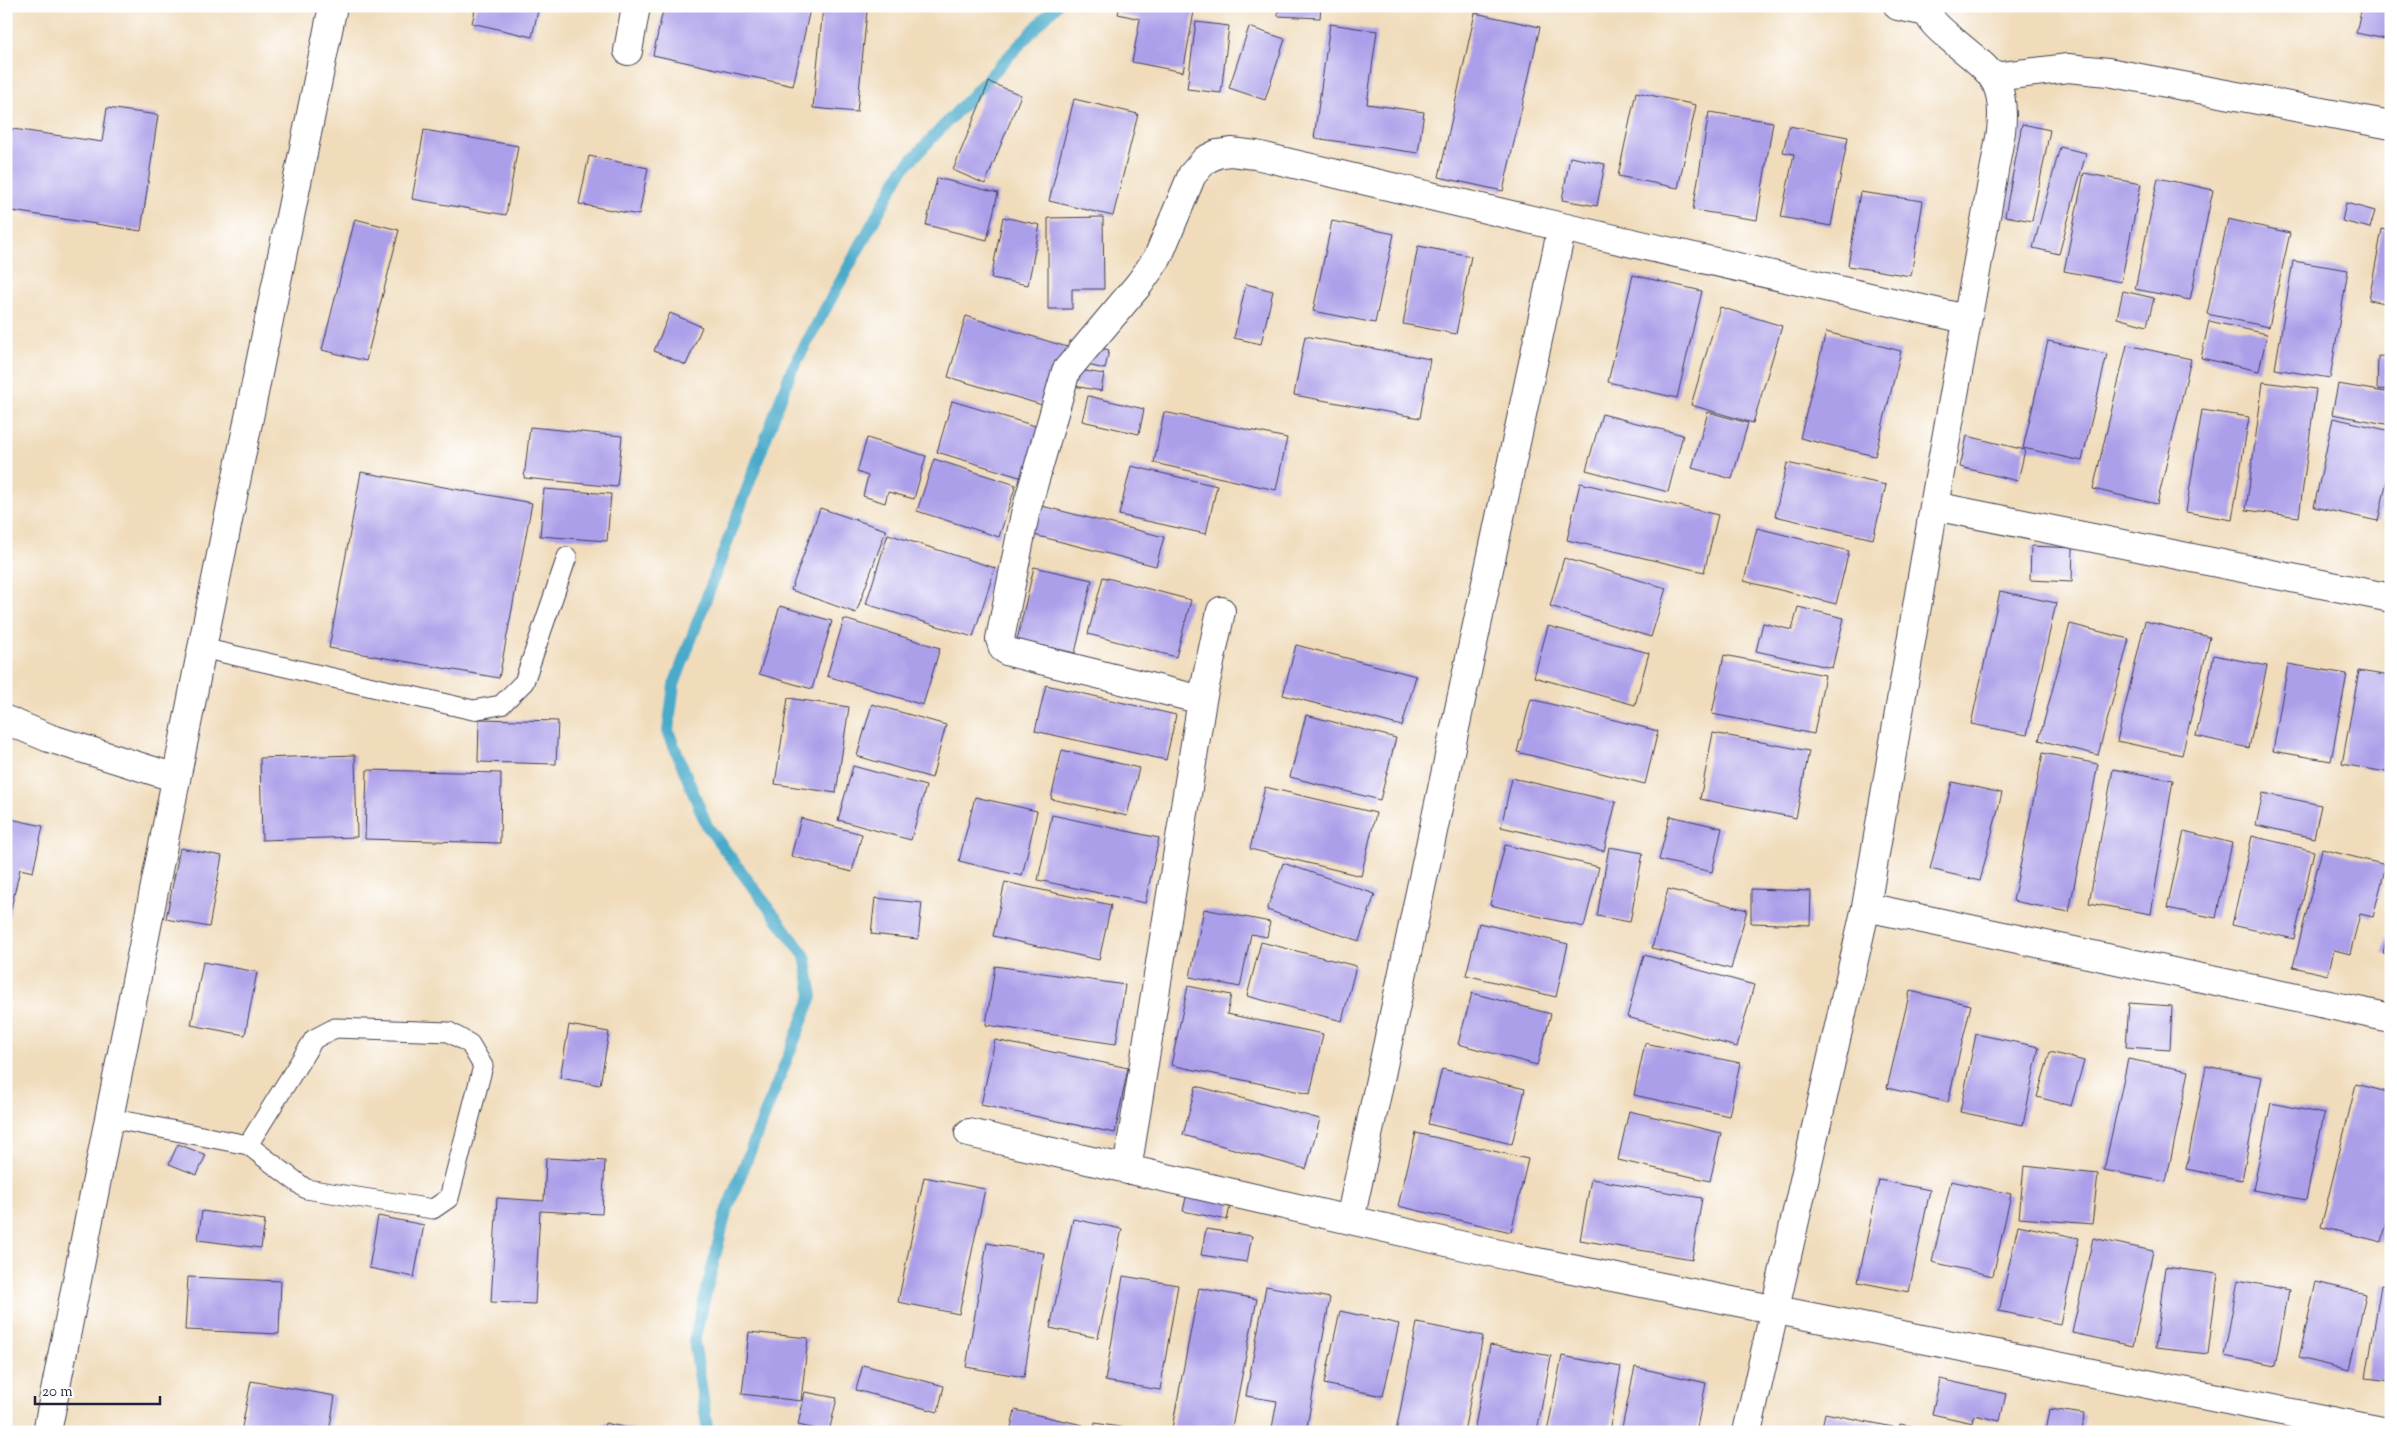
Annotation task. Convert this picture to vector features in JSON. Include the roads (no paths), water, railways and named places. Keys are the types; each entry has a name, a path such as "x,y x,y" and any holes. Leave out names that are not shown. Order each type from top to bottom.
{"street":[{"path":"47,1432 202,648 333,6"},
{"path":"628,51 636,6"},
{"path":"1747,1432 1866,908 1966,319 2001,132 2003,108 2000,89 1994,76 1935,25 1926,9 1898,6"},
{"path":"1994,76 2068,68 2108,72 2391,124"},
{"path":"1202,700 1010,652 1000,644 1025,514 1066,372 1140,283 1153,263 1192,175 1205,160 1216,154 1231,152 1256,155 1966,319"},
{"path":"1350,1220 1562,227"},
{"path":"1934,506 2391,598"},
{"path":"1127,1170 1202,700 1220,611"},
{"path":"6,720 49,738 176,778"},
{"path":"1866,908 2391,1018"},
{"path":"969,1133 1350,1220 1775,1311 2387,1432"}],"lane":[{"path":"202,648 473,710 502,705 524,682 567,557"},
{"path":"109,1118 248,1145 306,1189 433,1209 449,1198 483,1066 470,1044 449,1032 335,1028 314,1039 248,1145"}],"waterway":[{"path":"708,1432 694,1341 726,1212 812,996 805,956 707,826 668,731 674,685 791,371 902,170 1056,6"}]}
